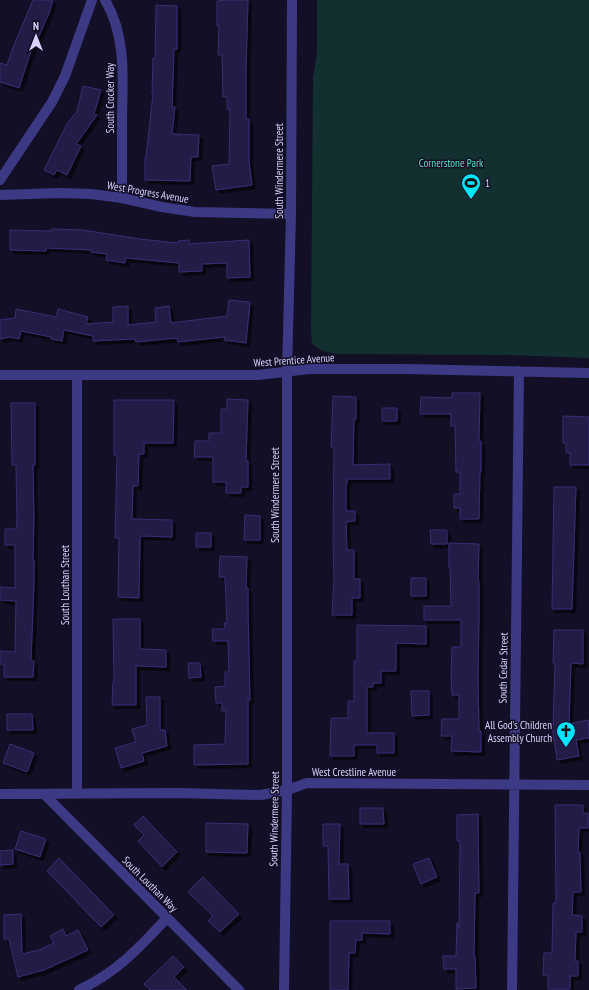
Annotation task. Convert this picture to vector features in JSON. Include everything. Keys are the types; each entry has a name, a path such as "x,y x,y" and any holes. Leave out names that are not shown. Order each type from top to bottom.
{"street":[{"path":"0,180 52,102 65,76 92,0"},
{"name":"South Crocker Way","path":"105,0 116,26 121,47 123,73 122,198"},
{"name":"South Windermere Street","path":"284,990 287,790 287,372 291,214 292,0"},
{"name":"West Progress Avenue","path":"0,195 59,193 90,194 122,198 162,208 195,212 291,214"},
{"name":"West Prentice Avenue","path":"0,375 258,375 309,369 589,373"},
{"name":"South Cedar Street","path":"512,990 519,371"},
{"name":"South Louthan Street","path":"77,376 77,794"},
{"name":"West Crestline Avenue","path":"0,794 177,793 262,795 287,790 307,783 589,785"},
{"name":"South Louthan Way","path":"44,794 240,990"},
{"path":"79,990 92,984 133,954 167,918"}],"green space":[{"name":"Cornerstone Park","path":"317,0 589,0 589,358 507,355 337,354 322,351 312,344 313,78 317,53"}],"building":[{"path":"33,0 53,0 35,45 33,45 19,88 0,82 0,63 7,65"},
{"path":"248,0 246,119 249,119 249,161 252,185 216,190 212,166 229,164 230,109 227,109 227,97 223,97 222,55 218,55 219,26 217,26 217,1"},
{"path":"156,5 177,6 177,49 174,49 172,107 175,107 172,134 199,135 198,157 191,157 190,181 145,180 145,157 153,94 153,58 155,58"},
{"path":"83,86 101,90 94,114 97,115 76,144 81,146 67,175 57,170 54,175 44,170 67,124 77,111"},
{"path":"52,229 83,230 178,243 178,241 189,240 189,244 249,240 250,277 227,278 227,263 202,264 202,271 179,272 179,263 126,258 125,263 106,260 107,254 91,252 91,250 46,248 46,251 10,250 10,230 52,231"},
{"path":"229,300 250,302 246,343 224,340 225,337 178,342 177,338 136,342 135,339 93,341 93,336 64,330 62,341 51,339 51,337 21,331 19,339 10,337 0,339 0,320 15,318 16,309 56,317 58,309 88,317 86,324 113,322 113,307 128,306 128,325 156,322 155,308 169,306 171,323 227,316"},
{"path":"452,393 480,393 479,441 481,441 481,472 479,519 460,519 460,508 454,508 454,494 460,494 460,472 456,472 455,426 451,426 451,414 420,414 421,397 452,398"},
{"path":"333,396 356,397 353,465 390,464 390,479 347,479 346,511 355,511 355,521 346,522 347,550 354,550 354,579 360,579 360,598 352,598 352,615 332,615 334,579 334,447 331,447"},
{"path":"227,399 248,400 246,461 248,461 248,487 241,487 241,493 226,493 226,482 213,482 213,457 194,457 195,441 209,441 209,433 221,433 221,409 227,409"},
{"path":"114,400 174,400 173,443 144,443 144,454 139,454 138,486 133,486 132,519 172,520 172,537 141,536 140,538 139,598 118,597 119,538 115,538 117,455 114,455"},
{"path":"11,403 35,403 35,465 33,465 34,582 31,661 34,661 33,677 4,677 4,664 0,664 0,651 15,652 16,601 0,600 0,587 15,588 15,545 5,545 5,529 16,529 17,522 16,465 12,465"},
{"path":"382,408 397,408 397,421 382,421"},
{"path":"563,416 589,417 589,465 570,465 570,453 566,453 566,443 563,443"},
{"path":"554,487 576,487 572,609 552,609"},
{"path":"245,515 260,516 260,540 244,540"},
{"path":"430,530 447,530 447,544 431,544"},
{"path":"196,533 211,533 211,547 196,547"},
{"path":"449,543 479,544 478,676 481,752 451,751 452,736 441,736 442,719 459,719 459,695 452,695 451,676 452,647 461,647 461,620 424,620 424,606 451,606"},
{"path":"220,556 247,557 246,588 248,588 250,700 248,700 248,764 194,765 194,745 225,744 226,711 222,711 222,703 216,703 215,687 225,686 225,672 229,672 228,641 213,641 212,629 225,629 224,623 227,623 225,577 219,577"},
{"path":"411,578 426,578 426,596 411,596"},
{"path":"113,619 140,619 140,649 166,650 166,667 136,666 136,705 112,705 114,682"},
{"path":"357,625 426,626 426,644 396,643 396,671 381,671 381,683 373,683 373,687 367,687 367,733 394,733 394,753 377,753 377,745 354,745 354,756 330,756 331,718 348,718 348,701 354,701 354,661 357,661"},
{"path":"554,630 583,630 583,664 571,663 569,724 588,720 589,729 589,738 576,740 579,756 557,760 552,726 555,663 553,663"},
{"path":"188,663 200,663 201,677 189,678"},
{"path":"411,691 429,691 429,715 412,716"},
{"path":"146,697 160,697 160,730 165,730 167,746 142,753 144,761 121,768 115,748 136,742 132,729 147,725"},
{"path":"7,714 32,714 33,730 7,730"},
{"path":"10,744 34,753 27,772 3,763"},
{"path":"555,805 583,805 583,813 588,813 588,828 579,828 578,852 580,852 581,892 573,892 572,915 582,916 582,932 576,932 575,961 578,961 578,976 570,976 570,989 548,989 548,975 543,975 544,953 552,953 553,903 556,903"},
{"path":"360,808 383,808 384,824 360,824"},
{"path":"478,814 479,893 475,893 474,956 476,988 456,989 456,969 444,969 443,956 456,956 457,923 459,928 460,841 457,841 457,815"},
{"path":"143,816 177,852 162,867 138,841 144,835 134,825"},
{"path":"206,823 248,824 247,853 206,852"},
{"path":"323,824 340,824 339,864 348,864 349,899 329,899 328,846 323,846"},
{"path":"21,831 46,839 40,857 15,849"},
{"path":"13,850 13,864 0,865 0,851"},
{"path":"59,858 114,915 101,927 47,871"},
{"path":"429,858 437,877 421,884 413,864"},
{"path":"203,877 239,914 220,932 208,921 213,916 188,892"},
{"path":"21,914 22,954 39,950 54,943 50,936 63,929 66,936 78,930 88,950 44,970 18,977 9,939 4,939 4,915"},
{"path":"330,921 390,921 390,934 362,933 362,940 356,940 355,953 349,953 348,990 330,990"},
{"path":"173,956 184,967 174,977 187,990 150,990 144,984"}],"place":[{"name":"1","path":"471,200"},
{"name":"All God's Children Assembly Church","path":"566,748"}]}
